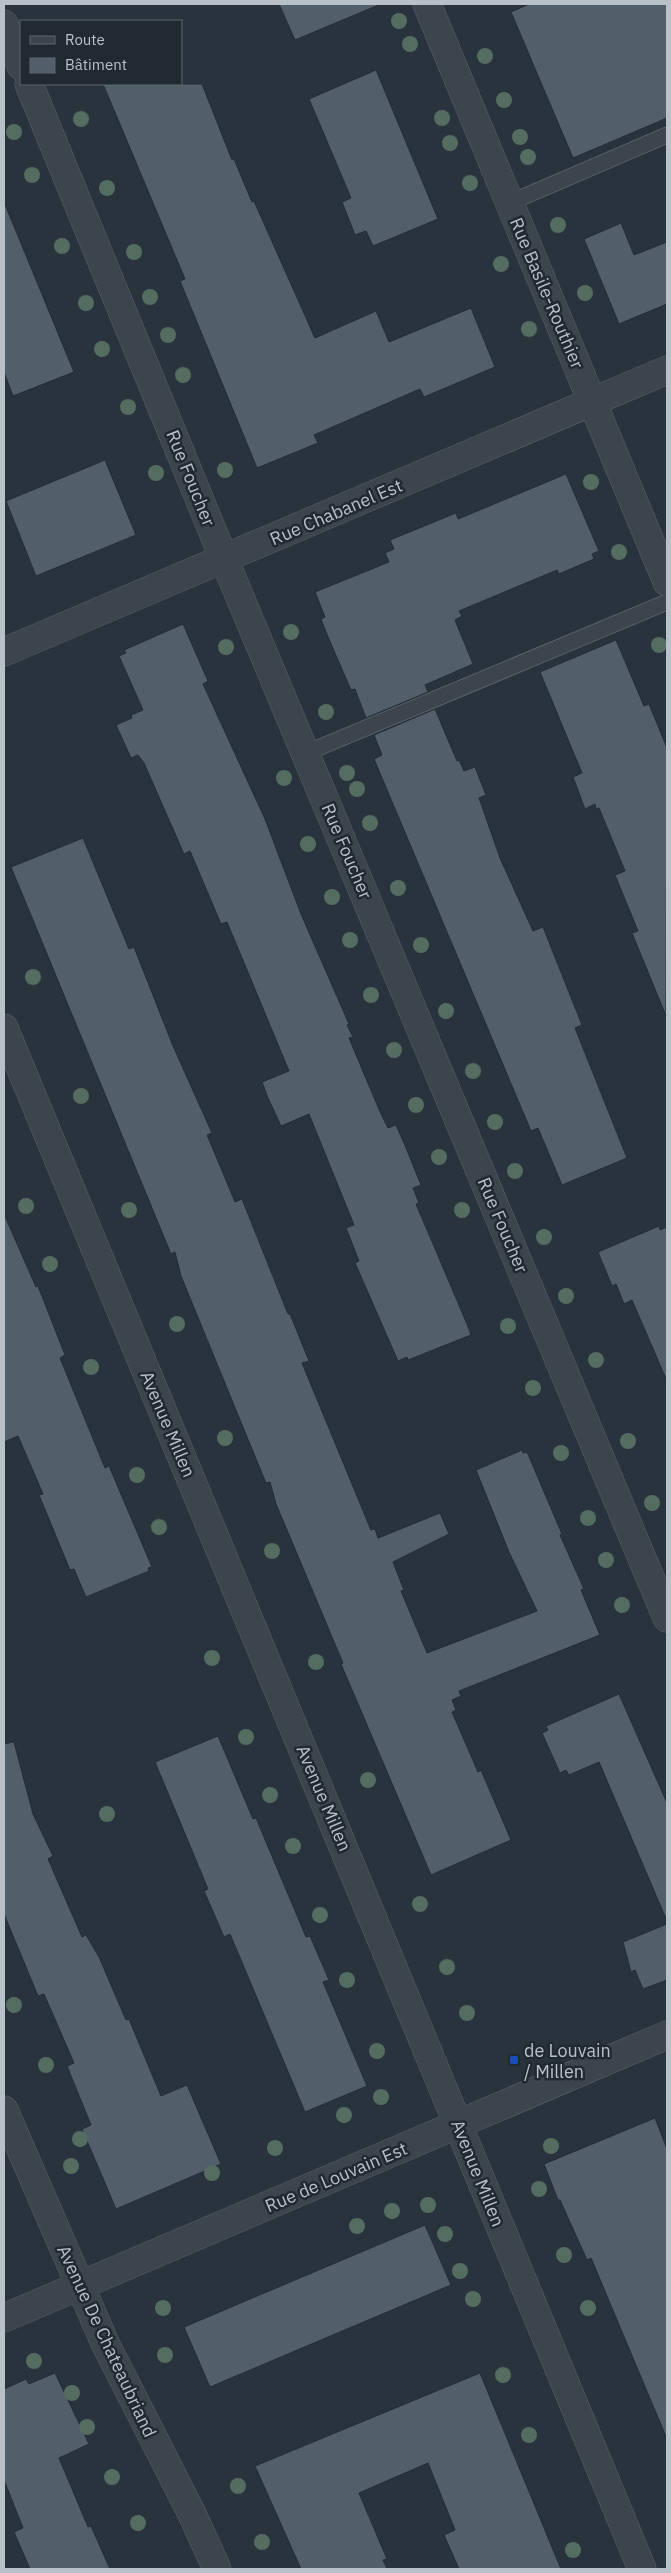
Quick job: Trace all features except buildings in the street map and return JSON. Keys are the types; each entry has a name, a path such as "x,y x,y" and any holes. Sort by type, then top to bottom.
{"street":[{"name":"Rue Basile-Routhier","path":"426,4 594,403 667,582"},
{"path":"4,24 20,64"},
{"name":"Rue Foucher","path":"29,85 224,559 667,1618"},
{"name":"Rue Chabanel Est","path":"4,652 594,403 667,370"},
{"name":"Avenue Millen","path":"4,1028 642,2569"},
{"name":"Rue de Louvain Est","path":"4,2318 667,2035"},
{"name":"Avenue De Chateaubriand","path":"4,2110 78,2286 217,2569"}],"lane":[{"path":"509,203 667,135"},
{"path":"306,753 667,602"}],"place":[{"name":"de Louvain / Millen","path":"514,2060"}]}
